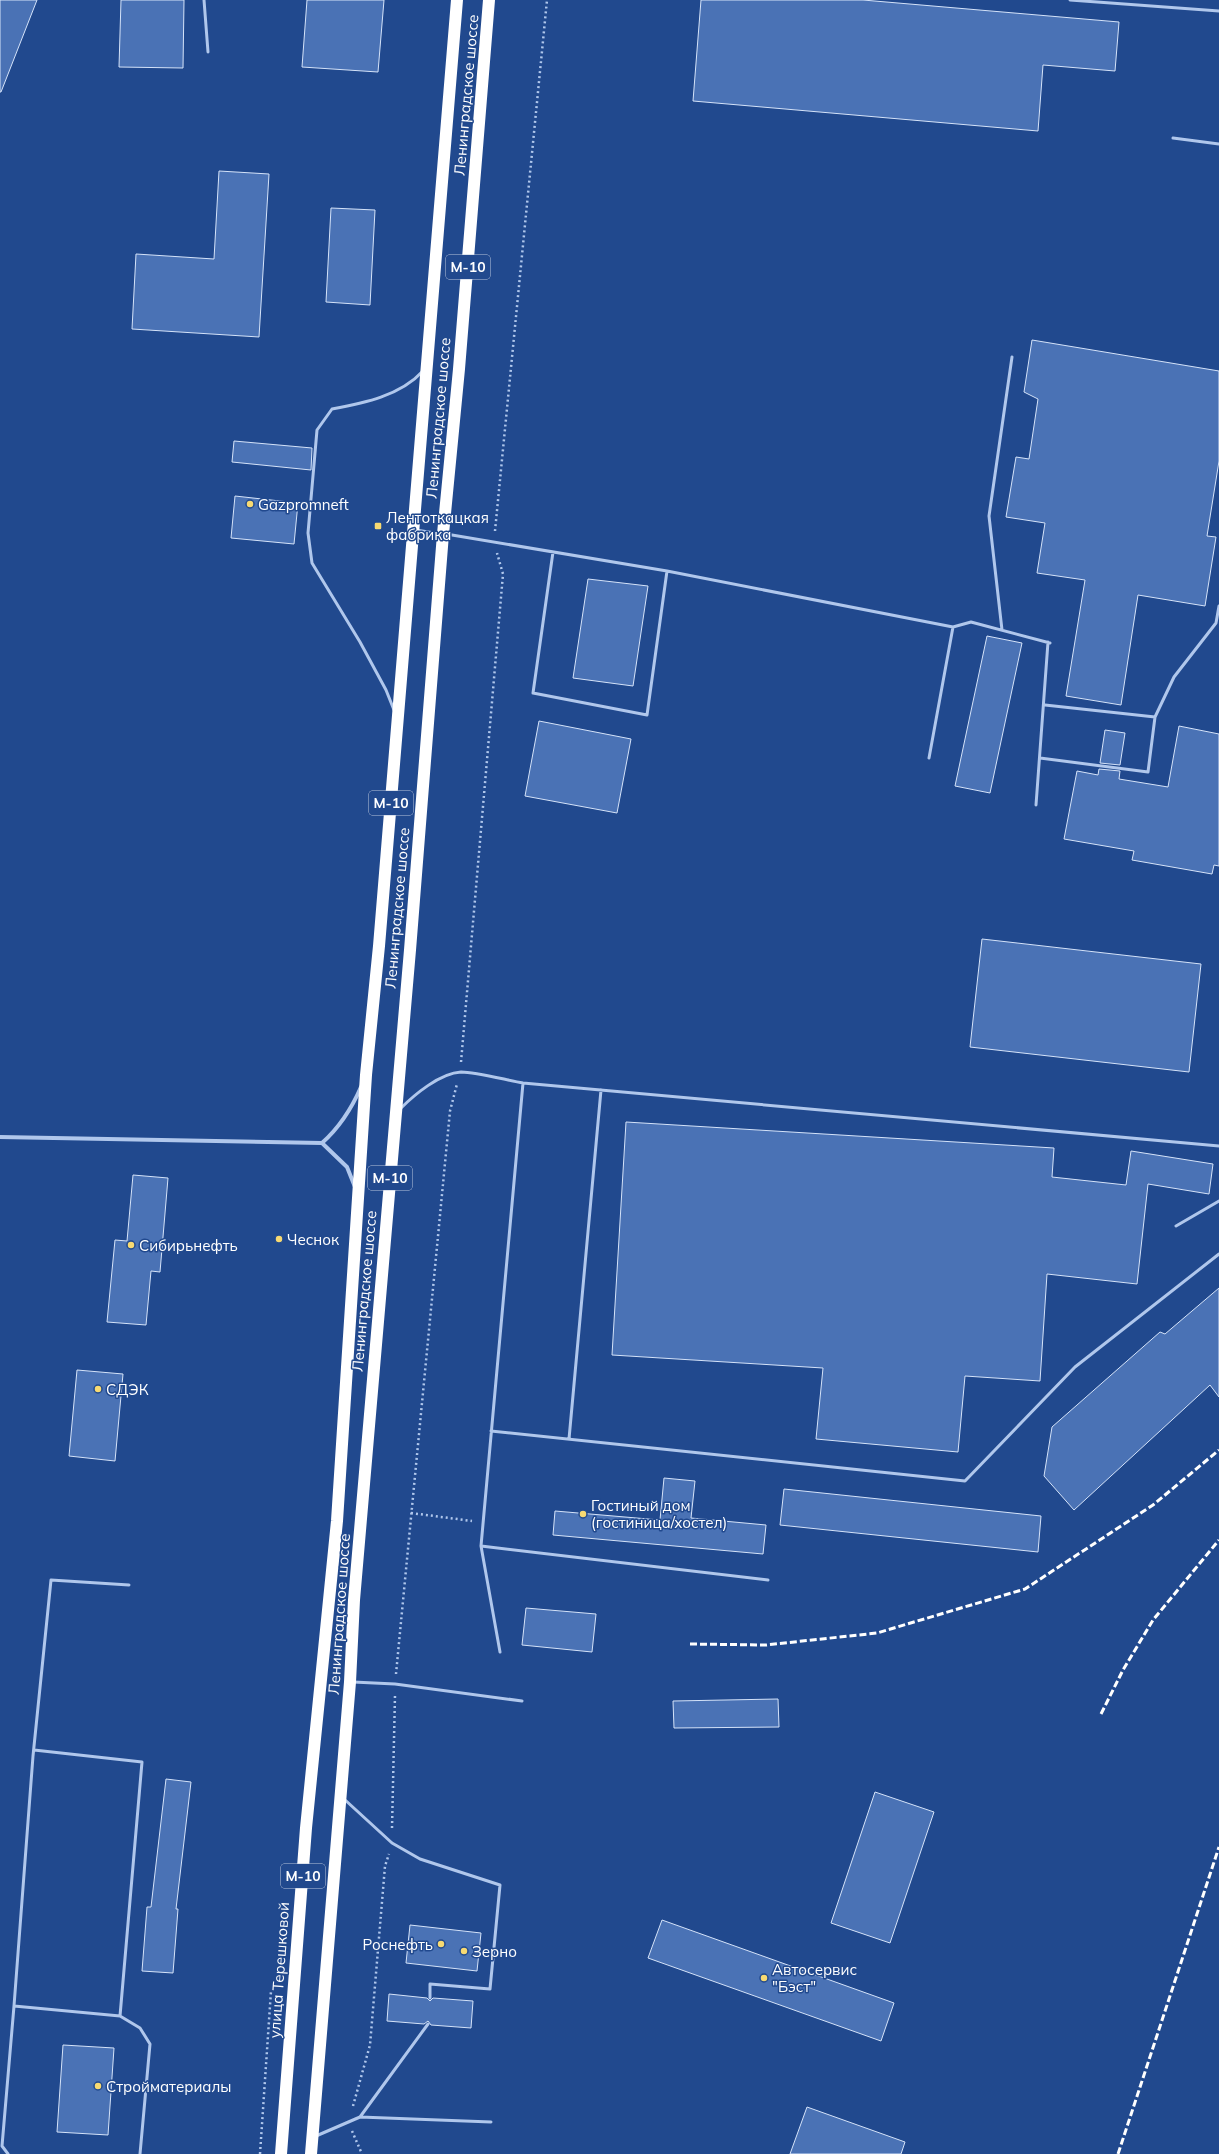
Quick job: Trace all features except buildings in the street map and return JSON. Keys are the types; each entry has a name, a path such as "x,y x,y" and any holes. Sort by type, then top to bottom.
{"highway":[{"name":"Ленинградское шоссе","path":"330,1598 337,1521 366,1075 398,722 457,0"},
{"name":"Ленинградское шоссе","path":"341,1796 350,1682 354,1600 396,1113 443,534 459,370 490,0"},
{"name":"улица Терешковой","path":"281,2154 306,1828 330,1598"},
{"name":"М-10","path":"311,2154 341,1796"}],"street":[{"path":"322,1143 336,1130 350,1111 366,1075"},
{"path":"0,1137 322,1143 347,1168 358,1195"}],"lane":[{"path":"204,0 208,52"},
{"path":"1070,0 1219,11"},
{"path":"1174,138 1219,144"},
{"path":"1001,630 989,516 1012,357"},
{"path":"398,722 383,683 312,563 308,533 316,437 317,430 332,409 371,401 413,382 428,366"},
{"path":"413,530 667,571 952,627 971,622 1050,642 1036,805"},
{"path":"553,552 533,693 647,715 667,571"},
{"path":"1040,758 1148,772 1155,717 1174,677 1216,623 1219,606"},
{"path":"930,758 952,627"},
{"path":"1044,705 1155,717"},
{"path":"396,1113 416,1093 436,1080 460,1072 522,1083 1219,1146"},
{"path":"500,1652 481,1546 522,1083"},
{"path":"569,1439 601,1090"},
{"path":"1176,1226 1219,1201"},
{"path":"491,1431 965,1481 1075,1366 1219,1254"},
{"path":"481,1546 768,1580"},
{"path":"8,2154 2,2146 34,1750 50,1580 129,1585"},
{"path":"350,1682 395,1684 522,1701"},
{"path":"34,1750 142,1762 120,2016"},
{"path":"341,1796 392,1843 420,1859 500,1885 490,1989 430,1984 430,1998"},
{"path":"14,2006 120,2016 140,2028 150,2044 140,2154"},
{"path":"360,2117 428,2024"},
{"path":"312,2137 360,2117 491,2122"}],"path":[{"path":"362,2154 348,2122 370,2044 385,1866 392,1843 395,1684 450,1111 460,1072 503,574 494,543 548,0"},
{"path":"411,1513 483,1523"},
{"path":"260,2154 271,1991"}],"railway":[{"path":"690,1644 766,1645 877,1633 1025,1589 1153,1505 1219,1450"},
{"path":"1101,1714 1123,1670 1153,1620 1219,1540"},
{"path":"1118,2154 1219,1847"}],"place":[{"name":"Gazpromneft","path":"250,504"},
{"name":"Лентоткацкая фабрика","path":"378,526"},
{"name":"Чеснок","path":"279,1239"},
{"name":"Сибирьнефть","path":"131,1245"},
{"name":"СДЭК","path":"98,1389"},
{"name":"Гостиный дом (гостиница/хостел)","path":"583,1514"},
{"name":"Роснефть","path":"441,1944"},
{"name":"Зерно","path":"464,1951"},
{"name":"Автосервис \"Бэст\"","path":"764,1978"},
{"name":"Стройматериалы","path":"98,2086"}]}
